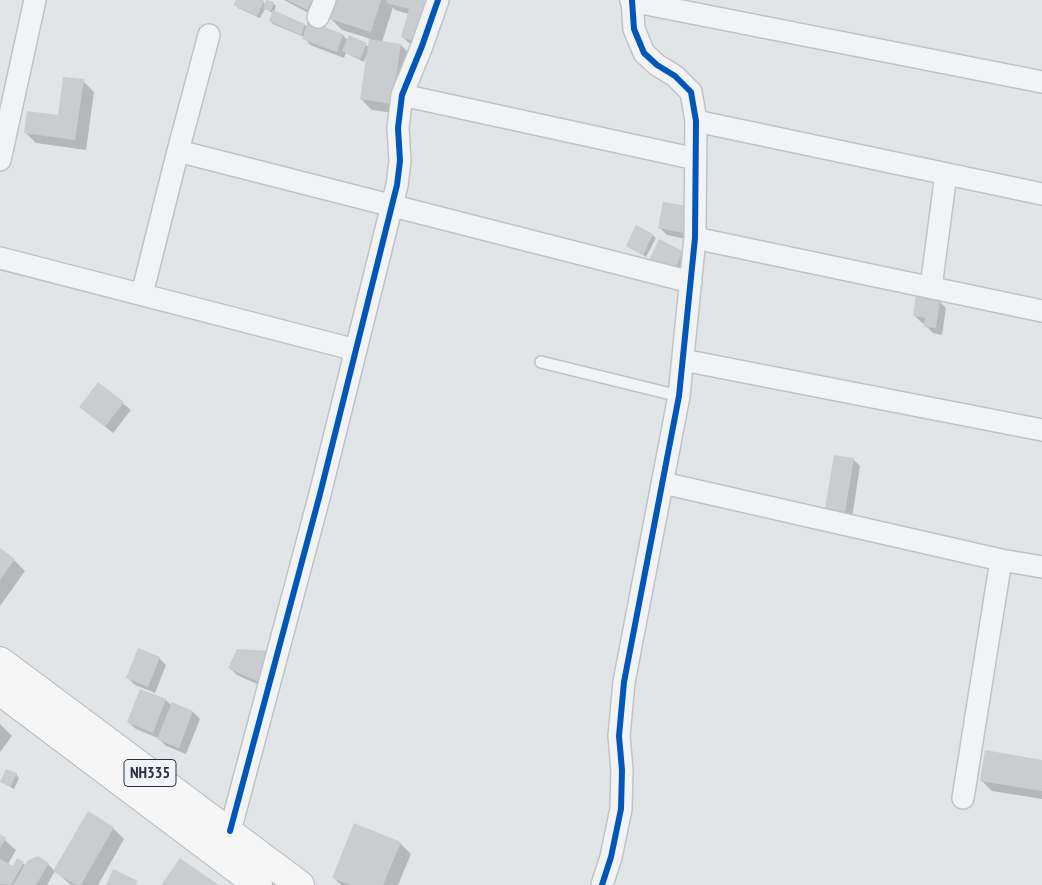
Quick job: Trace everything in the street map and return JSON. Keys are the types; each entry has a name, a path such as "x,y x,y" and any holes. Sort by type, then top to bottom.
{"highway":[{"name":"NH335","path":"0,662 230,831 300,885"},
{"name":"NH335","path":"0,691 252,883"}],"street":[{"path":"0,160 35,0"},
{"path":"230,831 320,494 397,185 400,161 398,128 402,95 438,0"},
{"path":"602,885 611,857 621,809 622,770 619,736 624,682 679,396 695,238 696,121 691,92 676,76 657,65 644,53 634,29 631,0 1042,82"},
{"path":"142,294 209,35"},
{"path":"402,95 696,159"},
{"path":"696,121 1042,194"},
{"path":"178,151 692,282"},
{"path":"931,287 946,174"},
{"path":"695,238 1042,311"},
{"path":"0,258 356,350"},
{"path":"683,360 1042,430"},
{"path":"663,483 1042,568"},
{"path":"963,798 1001,560"}],"lane":[{"path":"541,362 679,396"}],"building":[{"path":"236,0 264,1 257,16 233,5"},
{"path":"266,0 274,2 271,11 263,9"},
{"path":"287,0 312,0 307,10"},
{"path":"336,0 381,0 371,32 330,19"},
{"path":"387,0 427,0 413,41 401,37 409,9 387,3"},
{"path":"273,10 305,24 301,35 269,21"},
{"path":"308,21 343,34 337,52 302,39"},
{"path":"349,35 367,43 360,59 342,51"},
{"path":"369,39 401,44 392,104 360,99"},
{"path":"63,77 84,79 75,140 24,133 27,111 58,115"},
{"path":"663,202 694,207 689,234 658,228"},
{"path":"636,225 653,234 643,255 626,246"},
{"path":"659,239 683,251 672,275 648,263"},
{"path":"916,296 940,300 936,328 924,327 925,318 913,316"},
{"path":"98,382 124,402 105,427 79,407"},
{"path":"834,455 854,458 845,512 825,508"},
{"path":"0,548 15,559 0,580"},
{"path":"138,648 160,657 148,687 126,678"},
{"path":"237,649 272,651 259,682 228,668"},
{"path":"140,689 166,699 153,733 127,722"},
{"path":"172,702 193,711 179,748 157,739"},
{"path":"985,750 1042,760 1042,791 980,781"},
{"path":"6,769 17,773 10,787 0,782"},
{"path":"88,811 114,827 81,885 76,885 53,871"},
{"path":"354,823 401,842 383,885 350,885 332,878"},
{"path":"0,834 6,838 0,848"},
{"path":"38,856 49,863 36,885 13,885 27,861"},
{"path":"17,858 24,862 11,885 0,884 0,859 13,866"},
{"path":"180,858 219,885 161,885"},
{"path":"113,869 138,881 136,885 106,885"}],"cycle path":[{"path":"230,831 320,494 397,185 400,161 398,128 402,95 438,0"},
{"path":"602,885 611,857 621,809 622,770 619,736 624,682 679,396 695,238 696,121 691,92 675,76 657,65 644,53 634,29 632,0"}]}
